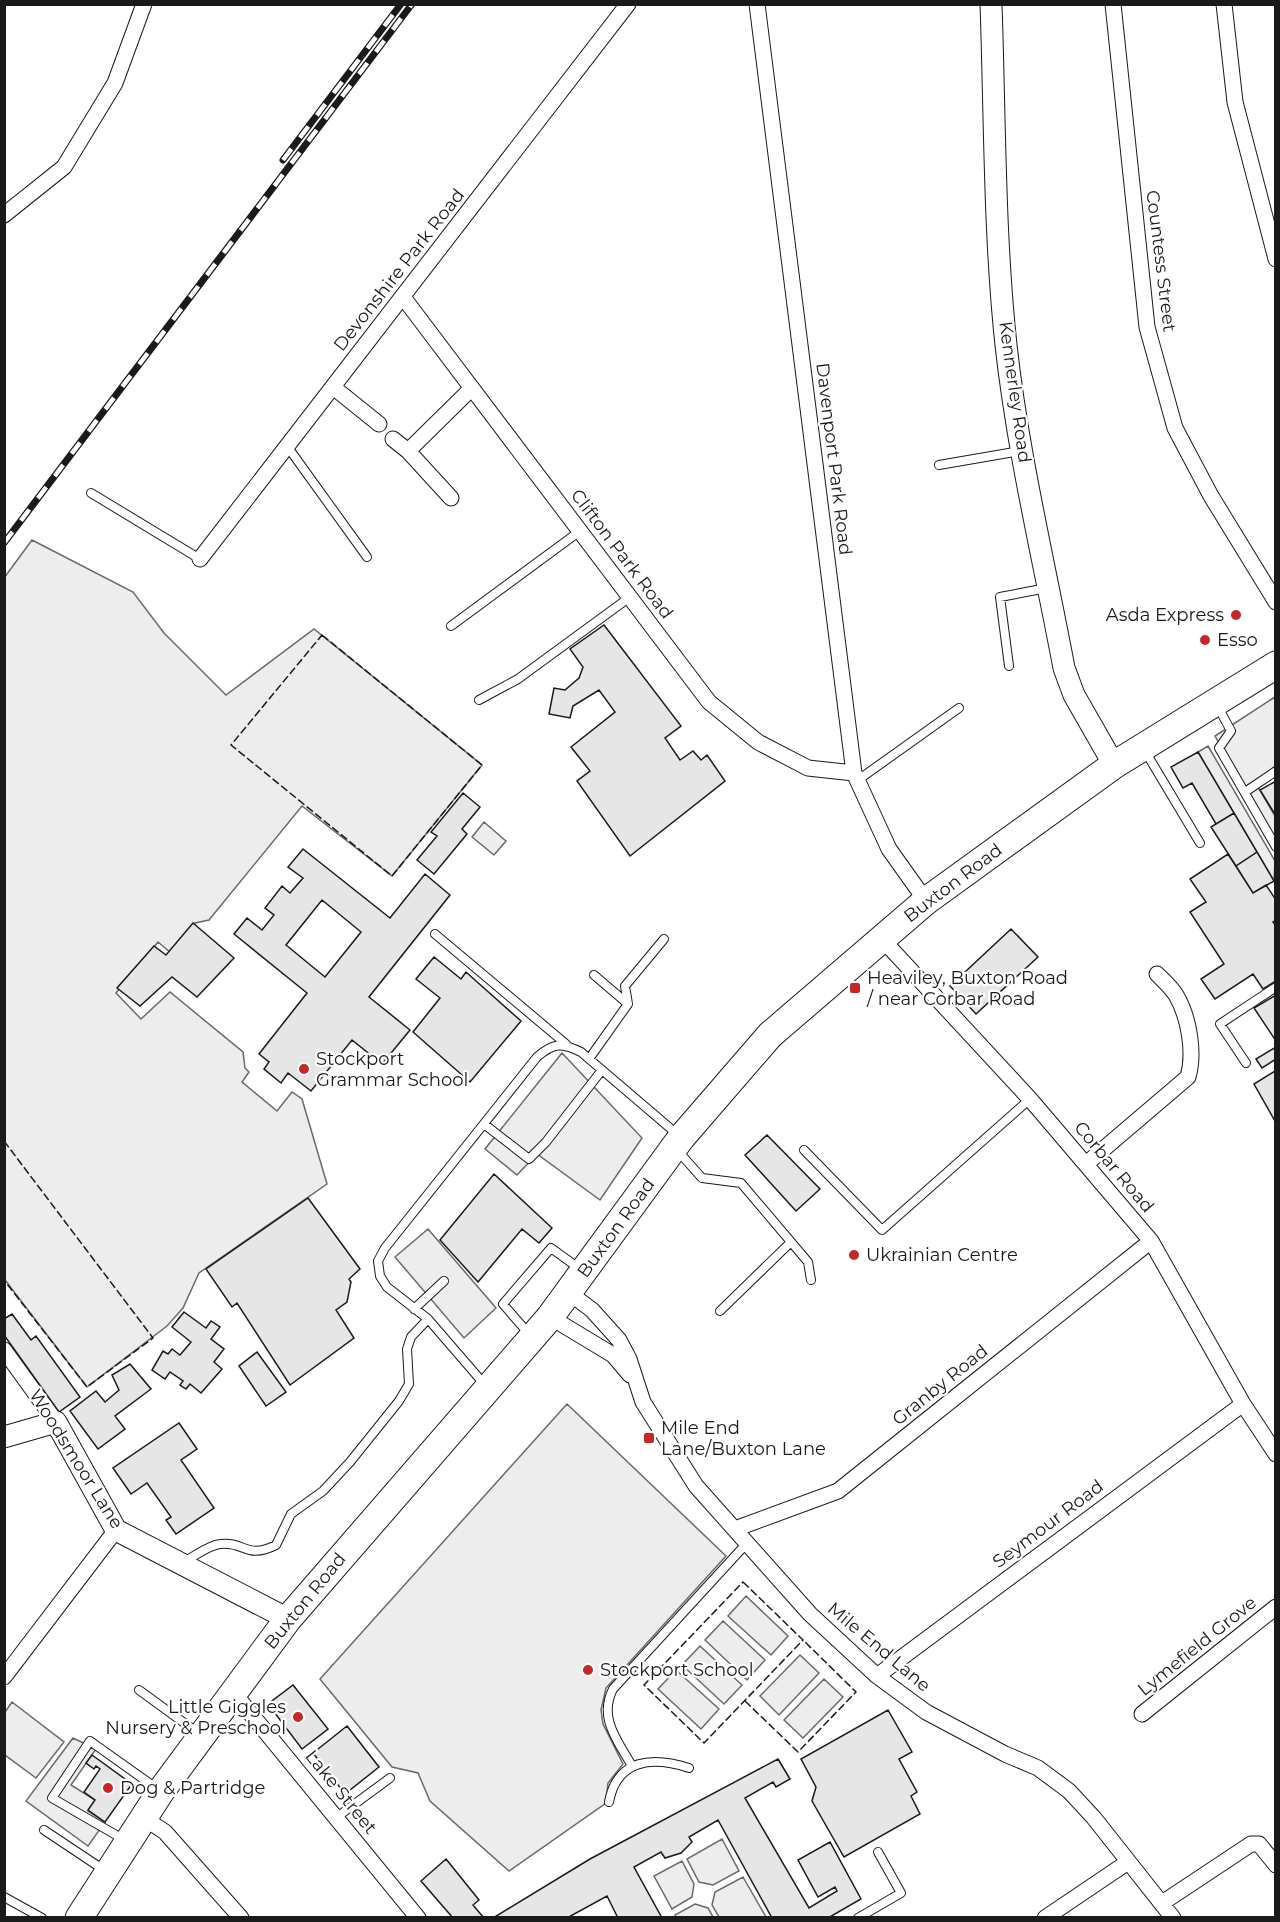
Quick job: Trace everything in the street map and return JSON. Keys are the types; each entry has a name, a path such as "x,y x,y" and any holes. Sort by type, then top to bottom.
{"highway":[{"name":"Buxton Road","path":"79,1917 161,1791 288,1619 550,1317 678,1142 770,1035 926,901 1114,765 1275,665"}],"street":[{"path":"4,215 64,167 115,83 144,4"},
{"name":"Devonshire Park Road","path":"200,559 628,4"},
{"name":"Davenport Park Road","path":"757,4 856,776 888,849 926,901"},
{"name":"Kennerley Road","path":"991,4 1000,273 1007,348 1023,450 1068,682 1114,765"},
{"name":"Countess Street","path":"1113,4 1147,327 1175,428 1211,496 1275,602"},
{"path":"1224,4 1235,102 1275,259"},
{"name":"Clifton Park Road","path":"403,297 709,702 758,742 808,768 856,776"},
{"path":"333,387 379,424"},
{"path":"408,451 472,388"},
{"path":"393,439 408,451 452,498"},
{"name":"Corbar Road","path":"881,938 1030,1099 1151,1241 1243,1404 1275,1454"},
{"path":"1086,1164 1188,1077 1192,1062 1185,1019 1176,994 1157,974"},
{"name":"Granby Road","path":"735,1529 838,1491 1151,1241"},
{"name":"Mile End Lane","path":"576,1282 592,1310 619,1340 629,1359 634,1379 659,1431 696,1486 810,1614 877,1676 926,1712 1054,1778 1094,1818 1173,1917"},
{"name":"Mile End Lane","path":"550,1317 613,1355 634,1379"},
{"name":"Woodsmoor Lane","path":"4,1350 56,1422 116,1530 288,1619"},
{"name":"Seymour Road","path":"877,1676 1243,1404"},
{"path":"4,1437 56,1422"},
{"path":"4,1677 116,1530"},
{"name":"Lymefield Grove","path":"1142,1714 1275,1607"},
{"name":"Lake Street","path":"233,1692 418,1917"},
{"path":"144,1818 165,1832 241,1917"},
{"path":"1162,1903 1251,1844 1259,1844 1275,1865"},
{"path":"1045,1917 1128,1862"}],"lane":[{"path":"288,446 367,557"},
{"path":"939,465 1023,450"},
{"path":"91,493 200,559"},
{"path":"451,626 580,531"},
{"path":"1009,666 1000,597 1049,588"},
{"path":"479,700 518,679 630,597"},
{"path":"1215,702 1231,730 1220,748 1275,847"},
{"path":"856,776 959,708"},
{"path":"1142,748 1162,777 1200,843"},
{"path":"1245,792 1275,771"},
{"path":"435,934 566,1044 589,1059 678,1142 702,1178 741,1183 808,1262 811,1280"},
{"path":"589,1059 628,1004 625,986 664,939"},
{"path":"594,975 628,1004"},
{"path":"1246,1063 1220,1024 1275,987"},
{"path":"488,1388 428,1319 387,1287 380,1276 378,1262 386,1248 537,1057 550,1045 566,1044"},
{"path":"484,1124 529,1160 602,1071"},
{"path":"804,1150 882,1230 1030,1099"},
{"path":"720,1311 790,1242"},
{"path":"532,1337 503,1304 551,1248 576,1282"},
{"path":"414,1309 444,1281"},
{"path":"181,1564 219,1544 230,1544 255,1553 276,1545 291,1514 323,1491 351,1462 399,1401 409,1384 407,1348 411,1337 428,1319"},
{"path":"632,1766 607,1721 608,1698 613,1689 747,1542"},
{"path":"139,1690 201,1736"},
{"path":"127,1842 52,1798 90,1741 161,1791"},
{"path":"609,1802 615,1781 632,1766 655,1762 688,1768"},
{"path":"337,1816 390,1778"},
{"path":"44,1830 108,1872"},
{"path":"858,1917 900,1893 878,1852"},
{"path":"4,1897 42,1917"}],"shaded area":[{"path":"32,540 133,592 164,633 226,695 314,629 482,765 392,876 302,806 209,920 195,923 171,953 158,942 116,993 141,1019 170,992 243,1052 245,1068 249,1072 242,1082 277,1111 292,1092 302,1099 327,1184 199,1273 183,1308 167,1326 87,1387 5,1280 4,578"},
{"path":"1275,697 1275,768 1255,782 1275,816 1275,841 1215,736"},
{"path":"1208,746 1275,861 1274,881 1198,752"},
{"path":"484,822 506,841 494,855 472,837"},
{"path":"562,1053 642,1138 600,1200 537,1154 517,1175 485,1149"},
{"path":"428,1229 496,1308 464,1338 395,1257"},
{"path":"567,1404 726,1556 606,1688 601,1710 603,1724 623,1764 608,1783 606,1803 509,1871 430,1801 418,1773 392,1767 320,1679"},
{"path":"746,1596 788,1636 771,1655 728,1616"},
{"path":"723,1621 765,1660 747,1680 705,1640"},
{"path":"700,1646 742,1685 724,1704 682,1665"},
{"path":"800,1655 819,1673 779,1715 760,1696"},
{"path":"676,1670 719,1709 701,1729 658,1689"},
{"path":"824,1679 843,1697 803,1738 784,1720"},
{"path":"12,1702 64,1742 36,1778 5,1755 5,1712"},
{"path":"73,1738 96,1749 71,1785 95,1800 88,1811 105,1822 88,1846 26,1801"},
{"path":"722,1839 739,1871 713,1885 699,1882 687,1859"},
{"path":"682,1861 694,1884 692,1897 672,1909 654,1876"},
{"path":"743,1877 766,1917 719,1917 712,1905 715,1892"},
{"path":"695,1904 708,1908 713,1917 676,1917 675,1915"}],"building":[{"path":"604,625 681,726 665,738 680,760 693,751 701,760 707,755 725,781 630,856 577,781 590,771 571,747 615,712 599,690 573,706 570,718 549,714 554,688 565,690 579,678 583,667 570,649"},
{"path":"1198,752 1234,813 1216,824 1192,783 1183,788 1171,767"},
{"path":"1276,781 1276,816 1260,790"},
{"path":"463,793 480,807 462,829 467,834 434,874 417,860 437,836 431,832"},
{"path":"1234,813 1257,852 1236,866 1211,827"},
{"path":"303,849 390,918 425,874 450,895 369,997 410,1030 382,1064 352,1040 311,1091 288,1073 281,1083 264,1069 269,1062 259,1054 307,993 234,934 247,918 262,930 274,915 265,908 282,886 290,893 303,878 288,867","holes":["322,900 361,932 325,977 286,945"]},
{"path":"1257,852 1274,881 1253,893 1236,866"},
{"path":"1228,854 1253,893 1266,885 1276,900 1276,920 1273,922 1276,926 1276,981 1263,989 1253,974 1215,999 1201,979 1224,964 1190,912 1206,902 1190,879"},
{"path":"193,923 234,958 197,997 172,977 140,1006 117,988 154,946 166,955"},
{"path":"1011,929 1038,957 976,1014 950,986"},
{"path":"434,957 461,979 466,972 521,1021 470,1082 413,1032 440,998 416,979"},
{"path":"1276,995 1276,1041 1254,1008"},
{"path":"1276,1047 1276,1059 1262,1068 1256,1059"},
{"path":"1275,1071 1276,1120 1275,1121 1254,1084"},
{"path":"767,1135 820,1189 796,1211 745,1155"},
{"path":"494,1174 552,1228 539,1243 522,1229 478,1282 440,1240"},
{"path":"308,1198 360,1269 349,1279 351,1282 347,1302 336,1310 354,1338 290,1385 237,1303 232,1307 206,1269"},
{"path":"184,1312 206,1328 211,1321 220,1327 211,1339 224,1349 214,1362 222,1369 201,1393 190,1384 186,1389 180,1385 183,1381 170,1372 165,1379 152,1370 163,1351 168,1354 172,1349 180,1355 191,1342 172,1327"},
{"path":"12,1314 31,1340 36,1336 80,1397 59,1412 4,1335 4,1319"},
{"path":"257,1352 286,1392 266,1406 239,1366"},
{"path":"130,1364 151,1389 115,1416 125,1429 98,1449 70,1411 96,1391 105,1402 119,1390 112,1375"},
{"path":"179,1423 197,1449 181,1460 214,1508 176,1534 166,1520 171,1517 147,1483 131,1494 113,1468"},
{"name":"Little Giggles Nursery & Preschool","path":"293,1685 328,1729 302,1749 268,1704"},
{"path":"888,1710 912,1752 899,1759 917,1792 911,1796 920,1814 844,1857 812,1801 816,1787 801,1759"},
{"path":"347,1726 379,1767 345,1794 313,1753"},
{"name":"Dog & Partridge","path":"92,1755 132,1784 105,1822 88,1810 95,1800 84,1792 100,1769 96,1766 94,1769 86,1763"},
{"path":"778,1759 790,1779 776,1787 773,1782 745,1798 809,1908 837,1891 835,1887 818,1897 798,1860 830,1842 861,1899 828,1918 772,1918 718,1820 689,1837 692,1842 681,1853 665,1858 661,1852 634,1867 662,1918 618,1918 607,1896 567,1918 493,1918 590,1859"},
{"path":"446,1859 479,1900 473,1905 484,1918 453,1918 421,1881"}],"railway":[{"path":"283,160 401,4"},
{"path":"4,543 412,4"}],"fence":[{"path":"322,635 482,765 392,876 231,745 322,635"},
{"path":"4,1141 153,1338 87,1387 4,1280"},
{"path":"743,1582 803,1640 704,1743 644,1685 743,1582"},
{"path":"745,1701 798,1752 856,1692 803,1640"}],"place":[{"name":"Asda Express","path":"1236,615"},
{"name":"Esso","path":"1205,640"},
{"name":"Heaviley, Buxton Road / near Corbar Road","path":"855,988"},
{"name":"Stockport Grammar School","path":"304,1069"},
{"name":"Ukrainian Centre","path":"854,1255"},
{"name":"Mile End Lane/Buxton Lane","path":"649,1438"},
{"name":"Stockport School","path":"588,1670"},
{"name":"Little Giggles Nursery & Preschool","path":"298,1717"},
{"name":"Dog & Partridge","path":"108,1788"}]}
